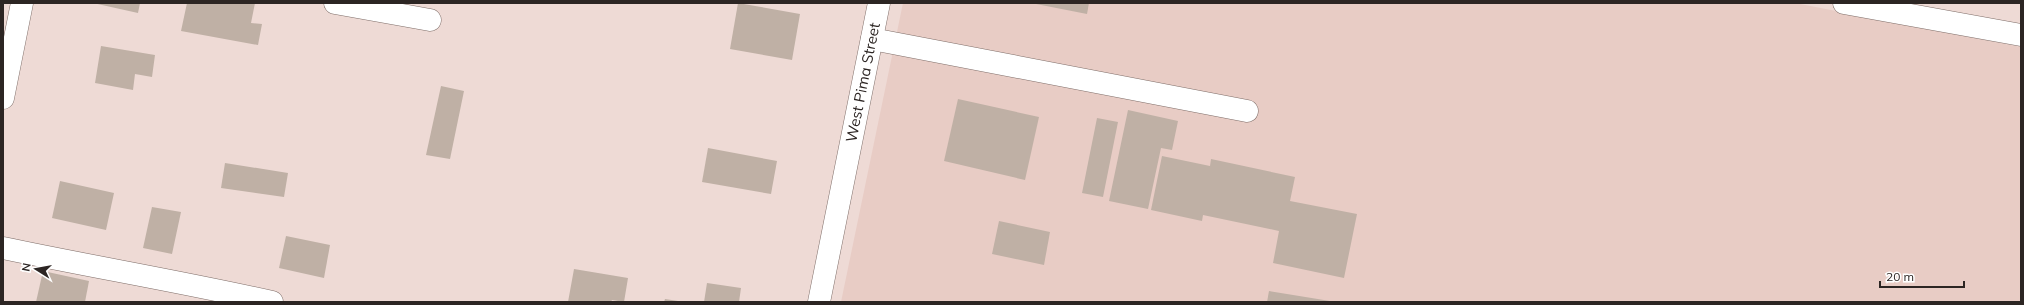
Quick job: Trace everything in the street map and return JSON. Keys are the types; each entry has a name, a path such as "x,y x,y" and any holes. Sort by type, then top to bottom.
{"street":[{"path":"3,98 22,3"},
{"path":"335,3 430,20"},
{"name":"West Pima Street","path":"819,302 879,3"},
{"path":"1844,3 2021,35"},
{"path":"872,39 1247,111"},
{"path":"3,248 115,271 208,287 272,302"}],"shaded area":[{"path":"903,3 1795,3 2021,47 2021,302 841,302"}],"building":[{"path":"93,3 140,3 138,13"},
{"path":"187,3 255,3 251,23 262,24 258,45 181,31"},
{"path":"738,3 800,14 792,60 730,49"},
{"path":"1031,3 1089,3 1087,14"},
{"path":"101,46 155,55 152,77 135,74 133,90 95,83"},
{"path":"441,86 464,91 450,159 426,155"},
{"path":"958,99 1039,117 1025,180 944,161"},
{"path":"1128,110 1178,121 1172,150 1161,148 1148,209 1109,201"},
{"path":"1097,118 1118,122 1103,197 1082,193"},
{"path":"708,148 777,161 771,194 702,182"},
{"path":"1162,156 1210,166 1211,159 1295,177 1290,201 1357,214 1344,278 1273,263 1279,231 1203,215 1202,221 1151,210"},
{"path":"225,163 288,173 284,197 221,188"},
{"path":"60,181 114,193 106,230 52,218"},
{"path":"152,207 181,212 172,254 143,248"},
{"path":"999,221 1050,232 1044,265 992,254"},
{"path":"286,236 330,245 324,278 279,268"},
{"path":"574,269 628,278 624,302 612,300 611,302 568,302"},
{"path":"43,271 89,281 85,302 36,302"},
{"path":"707,283 741,288 739,302 704,302"},
{"path":"1269,291 1330,301 1267,302"},
{"path":"665,299 678,301 678,302 664,302"}]}
